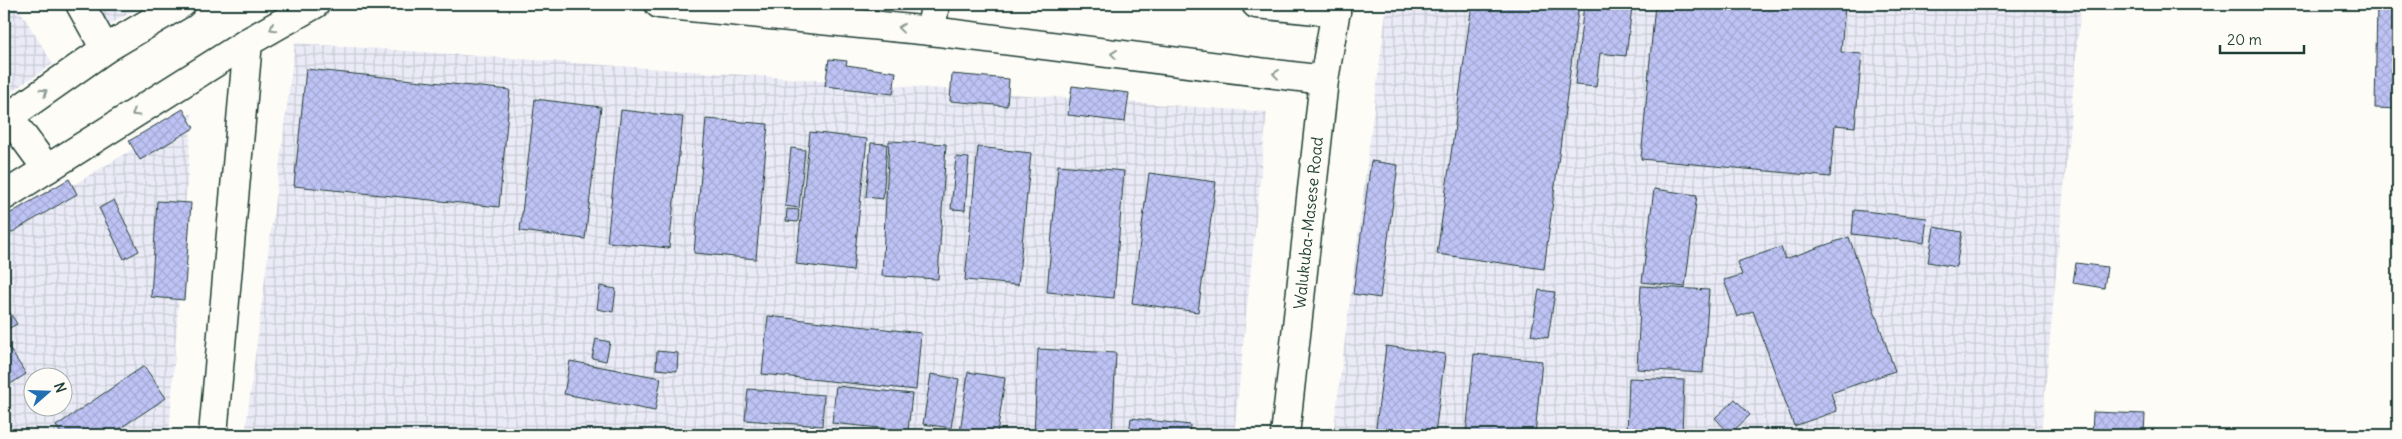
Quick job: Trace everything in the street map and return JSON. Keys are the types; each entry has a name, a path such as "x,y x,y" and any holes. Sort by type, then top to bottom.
{"street":[{"path":"80,4 105,49"},
{"path":"46,169 6,118 105,49 182,4"},
{"path":"4,196 248,42 315,4"},
{"path":"659,4 722,7 1324,80"},
{"path":"931,31 935,4"},
{"path":"1256,4 1336,8"},
{"name":"Walukuba-Masese Road","path":"1285,435 1324,80 1336,8"},
{"path":"213,435 248,42"}],"shaded area":[{"path":"4,4 16,4 53,64 4,96"},
{"path":"82,4 146,4 96,32"},
{"path":"1387,4 2081,4 2041,435 1333,435"},
{"path":"295,43 1267,112 1234,435 245,435"},
{"path":"192,113 169,435 4,435 4,227"}],"building":[{"path":"1472,4 1579,4 1544,269 1437,254"},
{"path":"1584,4 1629,4 1628,6 1632,7 1626,56 1600,53 1596,87 1575,85"},
{"path":"1655,4 1845,4 1841,52 1862,54 1855,127 1835,125 1830,177 1641,159"},
{"path":"2377,4 2398,5 2398,109 2375,108"},
{"path":"829,59 847,61 846,65 896,72 893,94 825,86"},
{"path":"306,69 510,90 499,207 294,186"},
{"path":"952,74 1009,79 1007,106 950,101"},
{"path":"1072,86 1129,93 1125,122 1068,115"},
{"path":"535,99 601,107 585,239 520,231"},
{"path":"183,109 194,128 140,160 129,141"},
{"path":"621,110 683,117 669,248 607,242"},
{"path":"706,119 768,124 756,259 694,253"},
{"path":"810,132 867,139 853,271 796,264"},
{"path":"889,141 946,144 938,279 882,276"},
{"path":"871,143 887,144 883,199 866,197"},
{"path":"978,147 1031,153 1018,285 965,280"},
{"path":"791,148 805,150 799,208 785,206"},
{"path":"956,157 969,158 965,210 951,209"},
{"path":"1371,161 1398,165 1380,298 1353,294"},
{"path":"1058,165 1124,171 1114,298 1047,292"},
{"path":"1149,173 1216,182 1198,312 1132,303"},
{"path":"69,179 77,194 4,237 4,217"},
{"path":"1654,189 1697,195 1685,287 1642,282"},
{"path":"114,200 139,251 124,259 99,208"},
{"path":"157,201 191,203 184,300 151,297"},
{"path":"787,209 799,210 798,222 786,221"},
{"path":"1854,210 1927,218 1924,243 1852,234"},
{"path":"1934,227 1962,232 1956,267 1928,262"},
{"path":"1849,237 1895,371 1831,393 1837,411 1794,426 1753,311 1737,317 1724,280 1742,275 1737,262 1781,247 1785,259"},
{"path":"2076,263 2107,267 2104,288 2073,283"},
{"path":"600,286 616,289 613,312 597,309"},
{"path":"1641,286 1709,290 1703,373 1637,369"},
{"path":"1539,290 1555,292 1548,338 1531,335"},
{"path":"4,303 17,324 4,331"},
{"path":"768,316 921,333 916,390 762,374"},
{"path":"596,339 610,342 606,361 592,358"},
{"path":"4,340 22,368 22,377 4,388"},
{"path":"1386,346 1445,354 1435,435 1375,435"},
{"path":"1038,349 1116,353 1112,435 1034,435"},
{"path":"657,351 678,353 677,371 656,369"},
{"path":"1474,354 1542,361 1535,435 1466,435"},
{"path":"570,361 661,378 655,411 564,394"},
{"path":"144,366 166,398 119,429 123,435 62,435 56,426"},
{"path":"968,372 1005,378 997,435 960,433"},
{"path":"931,374 959,379 951,428 923,424"},
{"path":"1629,378 1684,380 1682,435 1627,435"},
{"path":"836,386 912,394 908,431 832,423"},
{"path":"748,389 824,395 822,426 745,420"},
{"path":"1735,399 1750,415 1730,434 1715,418"},
{"path":"2093,412 2145,414 2144,435 2092,435"},
{"path":"1131,418 1190,425 1189,435 1129,435"}]}
